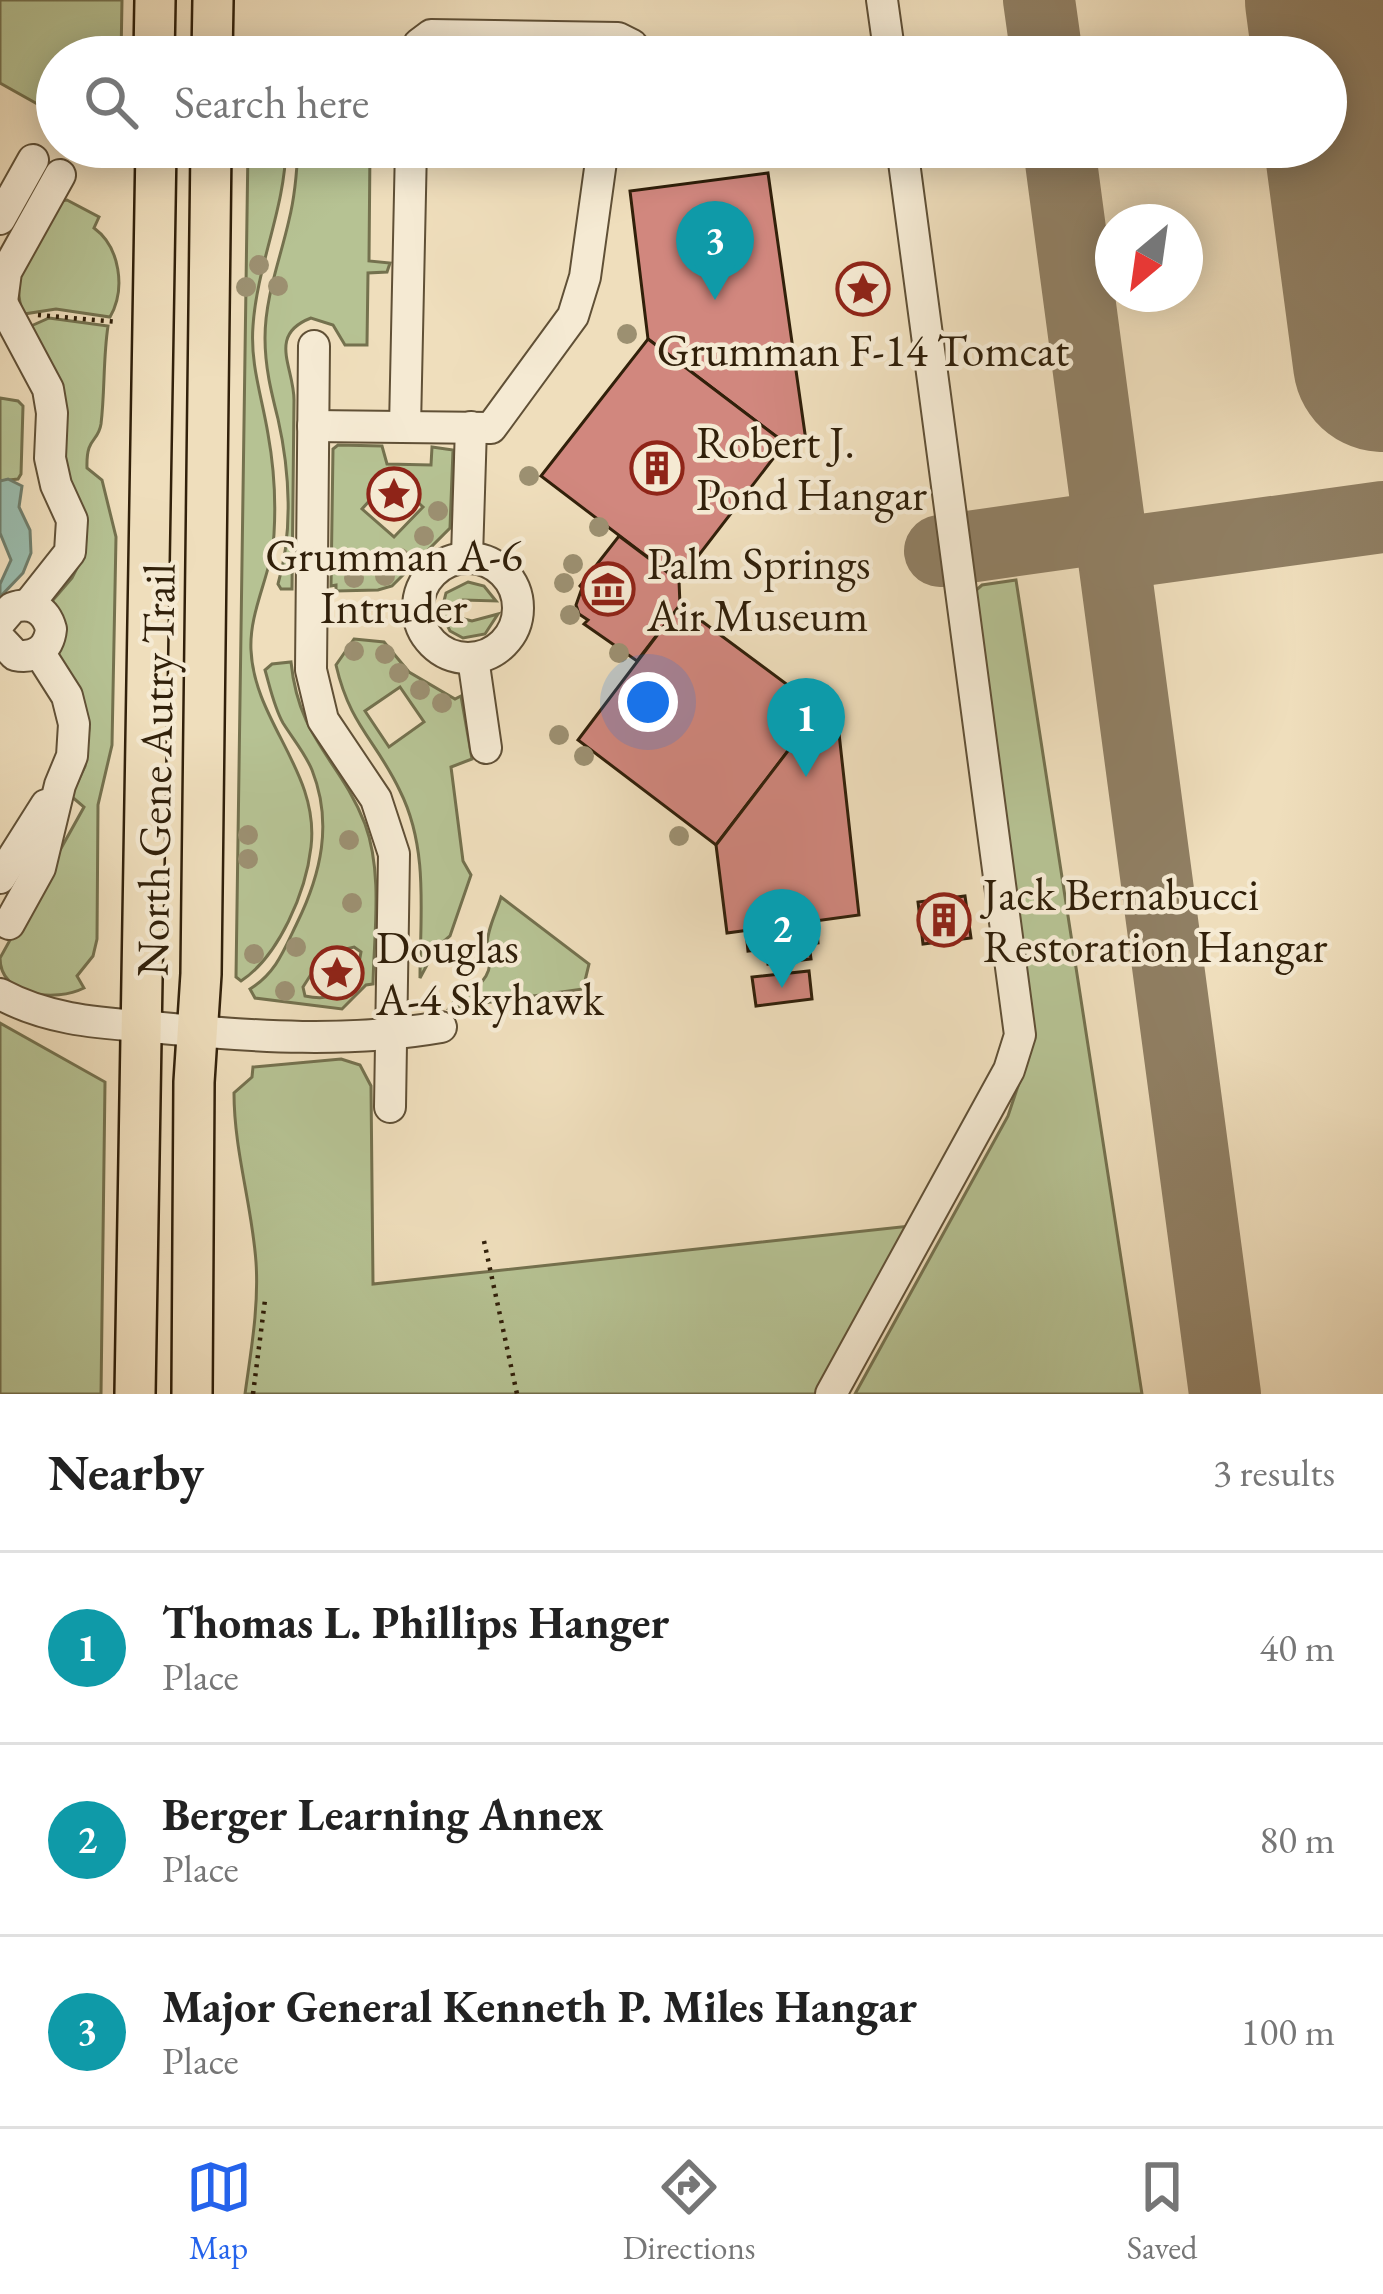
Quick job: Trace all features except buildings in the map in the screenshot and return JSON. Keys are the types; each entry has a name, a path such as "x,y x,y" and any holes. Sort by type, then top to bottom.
{"main road":[{"path":"154,0 154,36"},
{"path":"212,36 213,0"},
{"name":"North Gene Autry Trail","path":"135,1394 156,168"},
{"name":"North Gene Autry Trail","path":"192,1394 211,168"}],"street":[{"path":"882,0 887,36"},
{"path":"430,36 493,36"},
{"path":"0,219 45,168"},
{"path":"28,605 61,567 73,537 72,520 50,458 52,413 47,389 10,307 6,272 46,168"},
{"path":"405,427 411,168"},
{"path":"313,426 491,428 573,316 586,277 600,168"},
{"path":"831,1394 1009,1070 1020,1035 905,168"},
{"path":"314,346 311,670 323,720 376,800 392,842 390,1107"},
{"path":"467,557 471,427"},
{"path":"467,557 499,568 517,596 518,614 504,644 473,658 441,651 420,626 417,609 426,579 451,560 467,557"},
{"path":"0,622 12,608 28,605 44,613 51,629 39,652 15,655 0,639"},
{"path":"8,924 40,868 72,756 74,724 67,697 39,652"},
{"path":"473,658 486,748"},
{"path":"0,878 60,785"},
{"path":"0,994 64,1020 197,1032 295,1038 392,1035 441,1027"}],"path":[{"path":"10,307 118,322"},
{"path":"484,1240 517,1394"},
{"path":"253,1394 265,1300"}],"green space":[{"path":"0,0 122,0 121,36 36,36 36,103 0,83"},
{"path":"248,168 284,168 253,326 275,509 272,549 253,621 251,650 263,701 306,795 311,847 303,883 279,939 255,970 241,981 236,977"},
{"path":"296,168 370,168 369,261 390,263 387,272 368,273 367,345 345,345 333,325 311,318 290,333 286,343 294,400 292,589 281,589 287,481 265,338 270,293 293,202"},
{"path":"61,201 99,217 94,228 115,257 118,294 110,317 56,309 24,314 19,299 22,270"},
{"path":"49,318 108,326 101,424 88,450 87,468 102,480 116,537 112,745 98,805 97,939 93,956 77,976 84,988 59,995 19,988 2,971 0,958 84,807 71,796 85,766 89,728 86,712 58,660 53,600 72,578 85,552 87,518 69,478 31,326"},
{"path":"0,398 23,406 21,474 18,479 0,481"},
{"path":"338,445 382,446 387,464 431,465 432,447 453,450 450,528 392,586 336,591 336,585 331,586 333,449","holes":["391,477 423,507 394,537 362,509"]},
{"path":"1016,580 1142,1394 855,1394 1008,1116 1035,1035 974,592 982,585"},
{"path":"468,582 484,586 496,601 463,600 458,608 460,618 472,621 498,614 485,634 463,638 450,631 441,613 446,593"},
{"path":"354,639 384,642 409,672 455,699 461,696 472,759 451,767 463,861 471,875 450,936 436,948 420,978 421,883 409,813 356,718 336,665","holes":["400,687 424,722 389,747 365,711"]},
{"path":"291,662 302,712 355,802 371,843 376,903 373,984 366,985 342,1009 255,998 250,989 278,960 305,905 318,867 323,829 312,770 272,697 265,670 272,664","holes":["354,947 361,952 345,989 328,997 305,996 303,987 324,954"]},
{"path":"501,897 589,964 583,989 449,1008 488,972 488,935"},
{"path":"0,1023 105,1082 101,1394 0,1394"},
{"path":"341,1059 360,1065 371,1086 373,1284 910,1226 818,1394 245,1394 257,1279 234,1093 252,1077 253,1067"}],"shaded area":[{"path":"8,479 22,486 19,507 30,530 31,553 23,573 0,597 0,584 11,560 0,533 0,481"}],"taxiway":[{"path":"1039,0 1044,36"},
{"path":"1062,168 1225,1394"},
{"path":"1113,554 1383,517"},
{"path":"940,551 1109,527"}],"runway":[{"path":"1335,0 1340,36"},
{"path":"1347,90 1383,362"}],"place":[{"name":"Grumman F-14 Tomcat","path":"863,289"},
{"name":"Major General Kenneth P. Miles Hangar","path":"715,300"},
{"name":"Robert J. Pond Hangar","path":"657,468"},
{"name":"Grumman A-6 Intruder","path":"394,494"},
{"name":"Palm Springs Air Museum","path":"608,589"},
{"name":"Thomas L. Phillips Hanger","path":"806,777"},
{"name":"Jack Bernabucci Restoration Hangar","path":"944,920"},
{"name":"Douglas A-4 Skyhawk","path":"337,973"},
{"name":"Berger Learning Annex","path":"782,988"}]}
